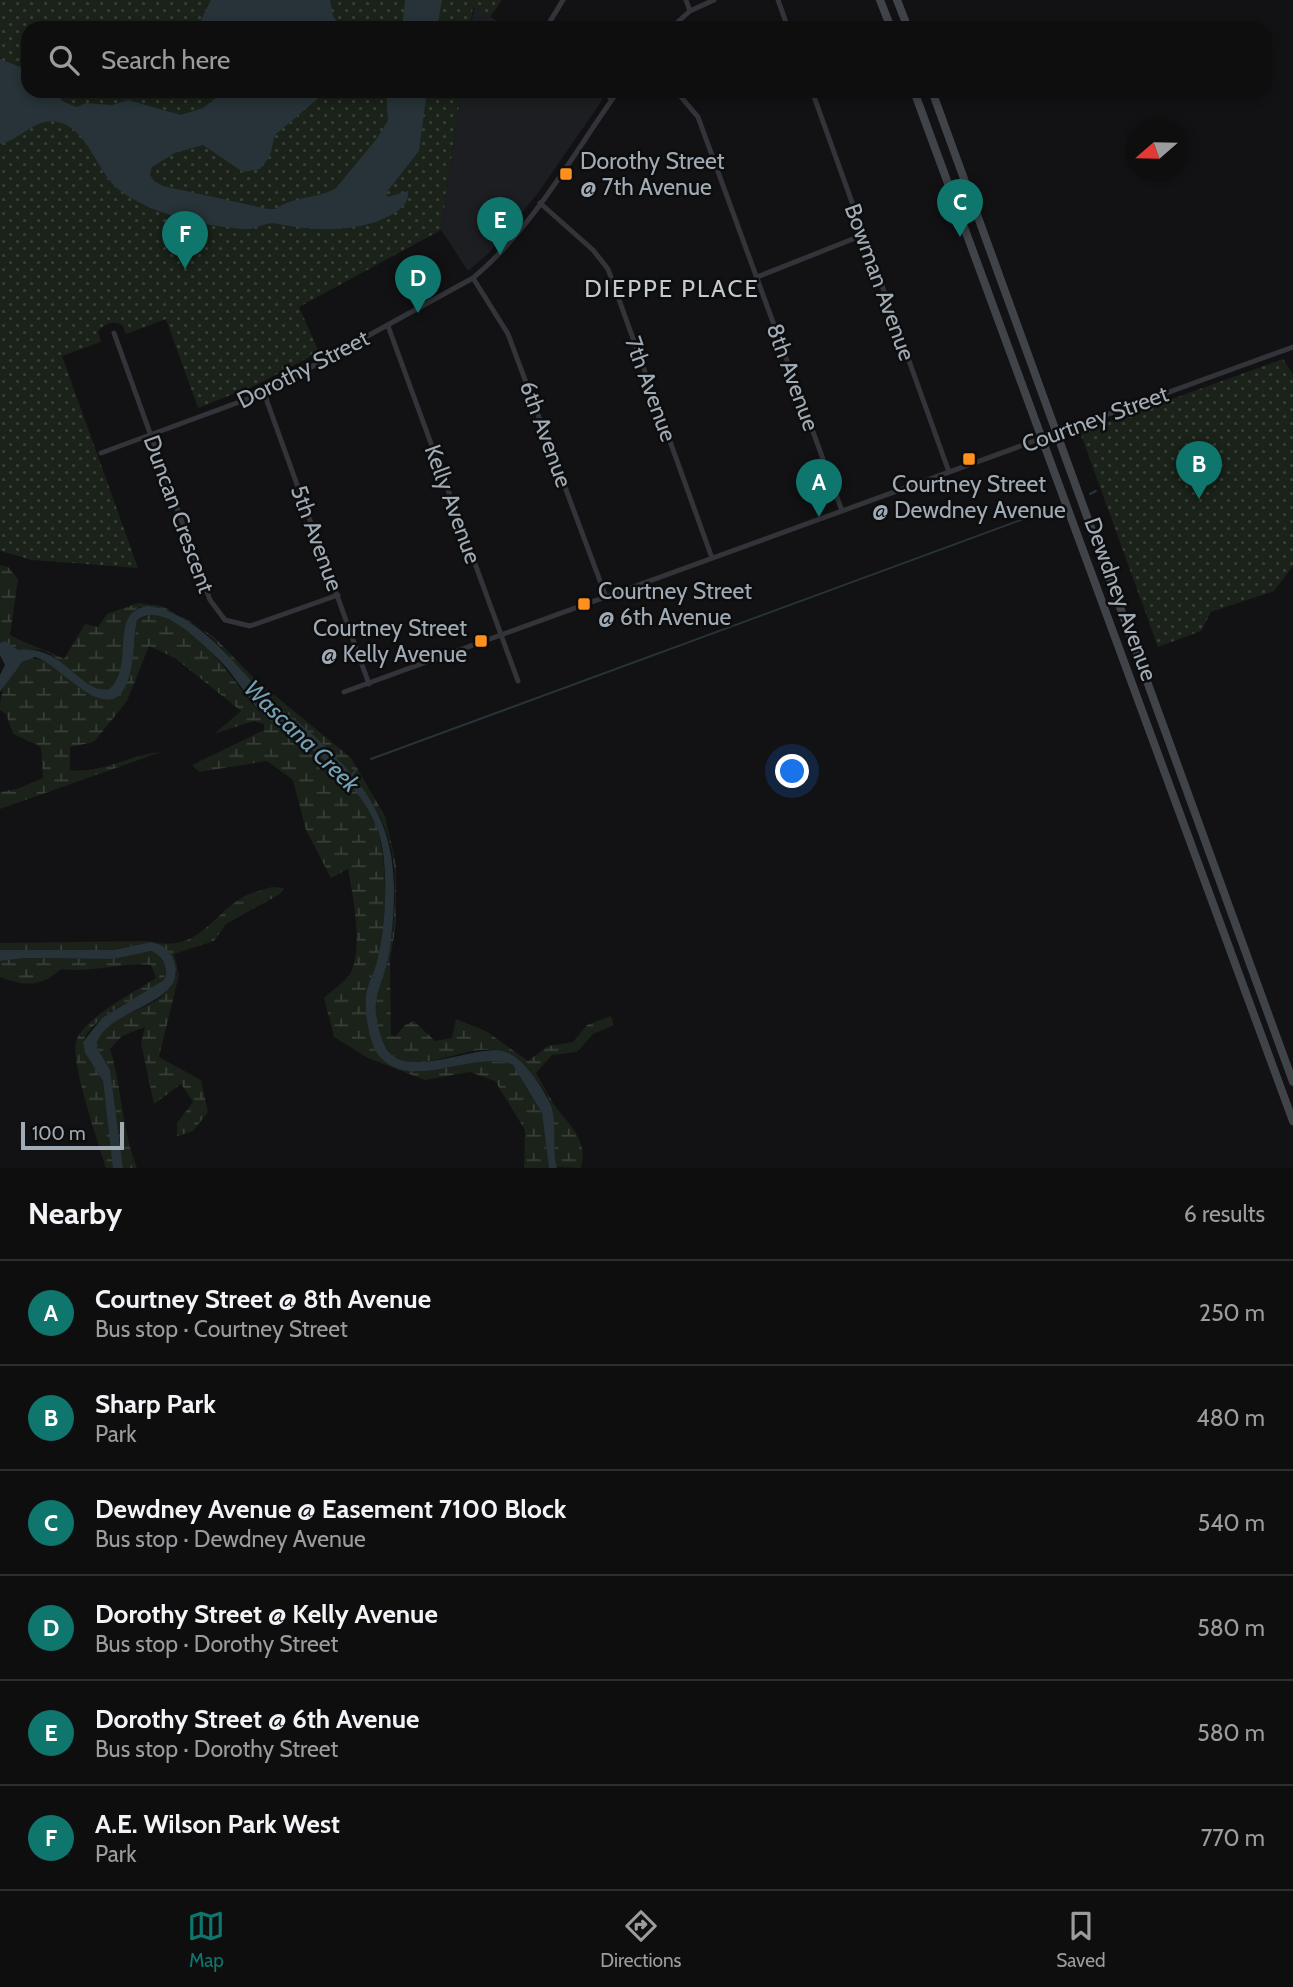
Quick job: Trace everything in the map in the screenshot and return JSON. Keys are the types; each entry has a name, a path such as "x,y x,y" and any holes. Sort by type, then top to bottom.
{"main road":[{"path":"880,0 888,21"},
{"path":"897,0 905,21"},
{"name":"Dewdney Avenue","path":"917,98 1293,1121"},
{"name":"Dewdney Avenue","path":"934,98 1054,434 1293,1082"}],"street":[{"path":"550,21 563,0"},
{"path":"686,0 690,11"},
{"path":"679,21 690,11 714,0"},
{"path":"778,0 786,21"},
{"name":"8th Avenue","path":"682,98 698,117 842,511"},
{"name":"Bowman Avenue","path":"814,98 949,472"},
{"name":"Dorothy Street","path":"101,453 264,393 473,278 499,253 540,203 612,99"},
{"name":"7th Avenue","path":"540,203 593,250 608,269 712,558"},
{"path":"757,277 863,235"},
{"name":"6th Avenue","path":"473,278 509,334 606,597"},
{"name":"Kelly Avenue","path":"388,326 518,681"},
{"name":"Duncan Crescent","path":"114,333 210,600 225,621 250,626 338,595"},
{"name":"Courtney Street","path":"344,692 1293,347"},
{"name":"5th Avenue","path":"264,393 369,684"}],"shaded area":[{"path":"475,6 497,21 472,21"},
{"path":"460,98 603,99 538,193 489,253 468,271 441,230"}],"green space":[{"path":"0,0 502,0 490,17 473,7 471,21 21,21 21,98 460,98 441,230 299,307 319,352 256,385 198,408 166,319 126,334 122,325 108,324 98,332 101,342 62,356 138,568 32,560 0,551"},
{"path":"1283,359 1293,374 1293,566 1274,591 1211,612 1201,631 1158,647 1080,432"},
{"path":"0,565 8,567 18,579 10,635 64,659 85,624 98,627 107,614 138,603 162,606 181,617 139,607 126,625 123,659 117,680 109,689 101,689 85,682 44,651 18,650 0,643"},
{"path":"152,614 170,620 202,642 263,716 290,733 336,770 356,791 372,815 378,830 385,887 381,945 366,1003 368,1028 377,1052 395,1067 410,1071 427,1071 481,1062 513,1065 542,1113 549,1168 524,1168 525,1130 495,1081 470,1072 425,1080 368,1058 334,1037 324,998 343,982 355,962 356,921 348,869 331,878 306,830 293,780 267,761 199,772 192,765 264,730 264,724 254,721 214,734 241,711 175,658 149,646 127,701 94,742 70,747 70,770 104,767 161,752 0,809 0,792 17,789 43,778 41,747 13,734 6,714 0,710 4,688 10,675 27,659 37,659 47,662 85,690 108,699 131,668 137,620"},
{"path":"200,628 213,636 255,679 351,758 385,816 396,865 396,924 390,960 391,1035 395,1037 405,1025 414,1021 435,1041 452,1038 456,1019 486,1031 528,1061 548,1046 573,1042 587,1025 611,1016 614,1025 593,1034 577,1052 552,1055 536,1073 553,1103 580,1140 583,1157 581,1168 556,1167 551,1104 534,1078 508,1056 489,1050 478,1050 434,1060 406,1061 394,1056 385,1046 376,1021 376,1009 393,929 395,875 388,838 378,813 364,790 327,750 264,695"},
{"path":"272,887 284,888 280,894 226,924 214,941 174,954 179,975 159,1057 201,1080 208,1112 193,1131 177,1136 177,1123 193,1102 181,1084 154,1104 141,1043 145,1027 122,1036 110,1049 128,1139 137,1168 123,1168 110,1071 96,1046 107,1027 157,1000 167,991 177,974 151,942 114,950 0,950 0,943 149,941 166,944 180,942 202,931 245,896"},
{"path":"151,951 158,954 166,966 164,980 109,1013 90,1030 83,1041 85,1053 103,1081 114,1163 113,1168 106,1168 81,1084 75,1052 76,1042 80,1033 99,1015 156,978 151,965 61,969 46,980 32,984 0,977 0,961 25,958 114,959"}],"water":[{"path":"211,0 330,0 337,21 200,21"},
{"path":"405,0 442,0 438,21 403,21"},
{"path":"0,59 21,67 21,98 60,98 77,107 86,103 112,105 128,100 181,115 203,108 216,98 319,98 275,135 270,156 260,169 243,172 203,145 175,153 152,167 150,175 163,186 276,209 336,188 378,137 388,120 386,98 426,98 419,151 387,192 387,197 408,191 406,202 397,211 372,223 337,229 313,229 274,223 251,229 232,228 161,212 129,197 117,188 77,133 58,122 42,123 0,144"},
{"name":"Wascana Creek","path":"148,606 181,617 209,637 263,694 338,759 373,805 391,854 394,882 390,948 376,1004 376,1015 384,1044 393,1055 405,1061 439,1060 490,1050 503,1051 517,1059 536,1079 552,1108 557,1168 549,1168 542,1113 513,1065 480,1062 426,1071 409,1071 394,1067 376,1052 368,1028 366,1003 380,947 385,880 382,847 373,818 343,777 304,743 266,718 227,668 197,639 178,624 157,615 137,620 128,680 120,694 109,700 97,698 84,691 35,657 22,662 0,692 0,675 5,665 0,655 0,643 5,641 18,650 34,650 48,654 89,684 98,689 109,689 117,680 121,668 128,618 136,610"},
{"path":"151,942 166,948 174,961 175,976 169,988 158,998 114,1023 102,1033 96,1046 110,1070 123,1168 113,1168 103,1081 85,1053 83,1042 102,1018 164,980 164,962 151,951 114,959 25,958 0,961 0,950 114,950"}],"waterway":[{"path":"1090,494 1096,491"},
{"path":"371,759 1048,510"},
{"name":"Wascana Creek","path":"351,776 357,769"}],"place":[{"name":"Dorothy Street @ 7th Avenue","path":"566,174"},
{"name":"Dewdney Avenue @ Easement 7100 Block","path":"960,237"},
{"name":"Dorothy Street @ 6th Avenue","path":"500,255"},
{"name":"A.E. Wilson Park West","path":"185,269"},
{"name":"Dorothy Street @ Kelly Avenue","path":"418,313"},
{"name":"Courtney Street @ Dewdney Avenue","path":"969,459"},
{"name":"Sharp Park","path":"1199,499"},
{"name":"Courtney Street @ 8th Avenue","path":"819,517"},
{"name":"Courtney Street @ 6th Avenue","path":"584,604"},
{"name":"Courtney Street @ Kelly Avenue","path":"481,641"}],"district":[{"name":"DIEPPE PLACE","path":"672,288"}]}
